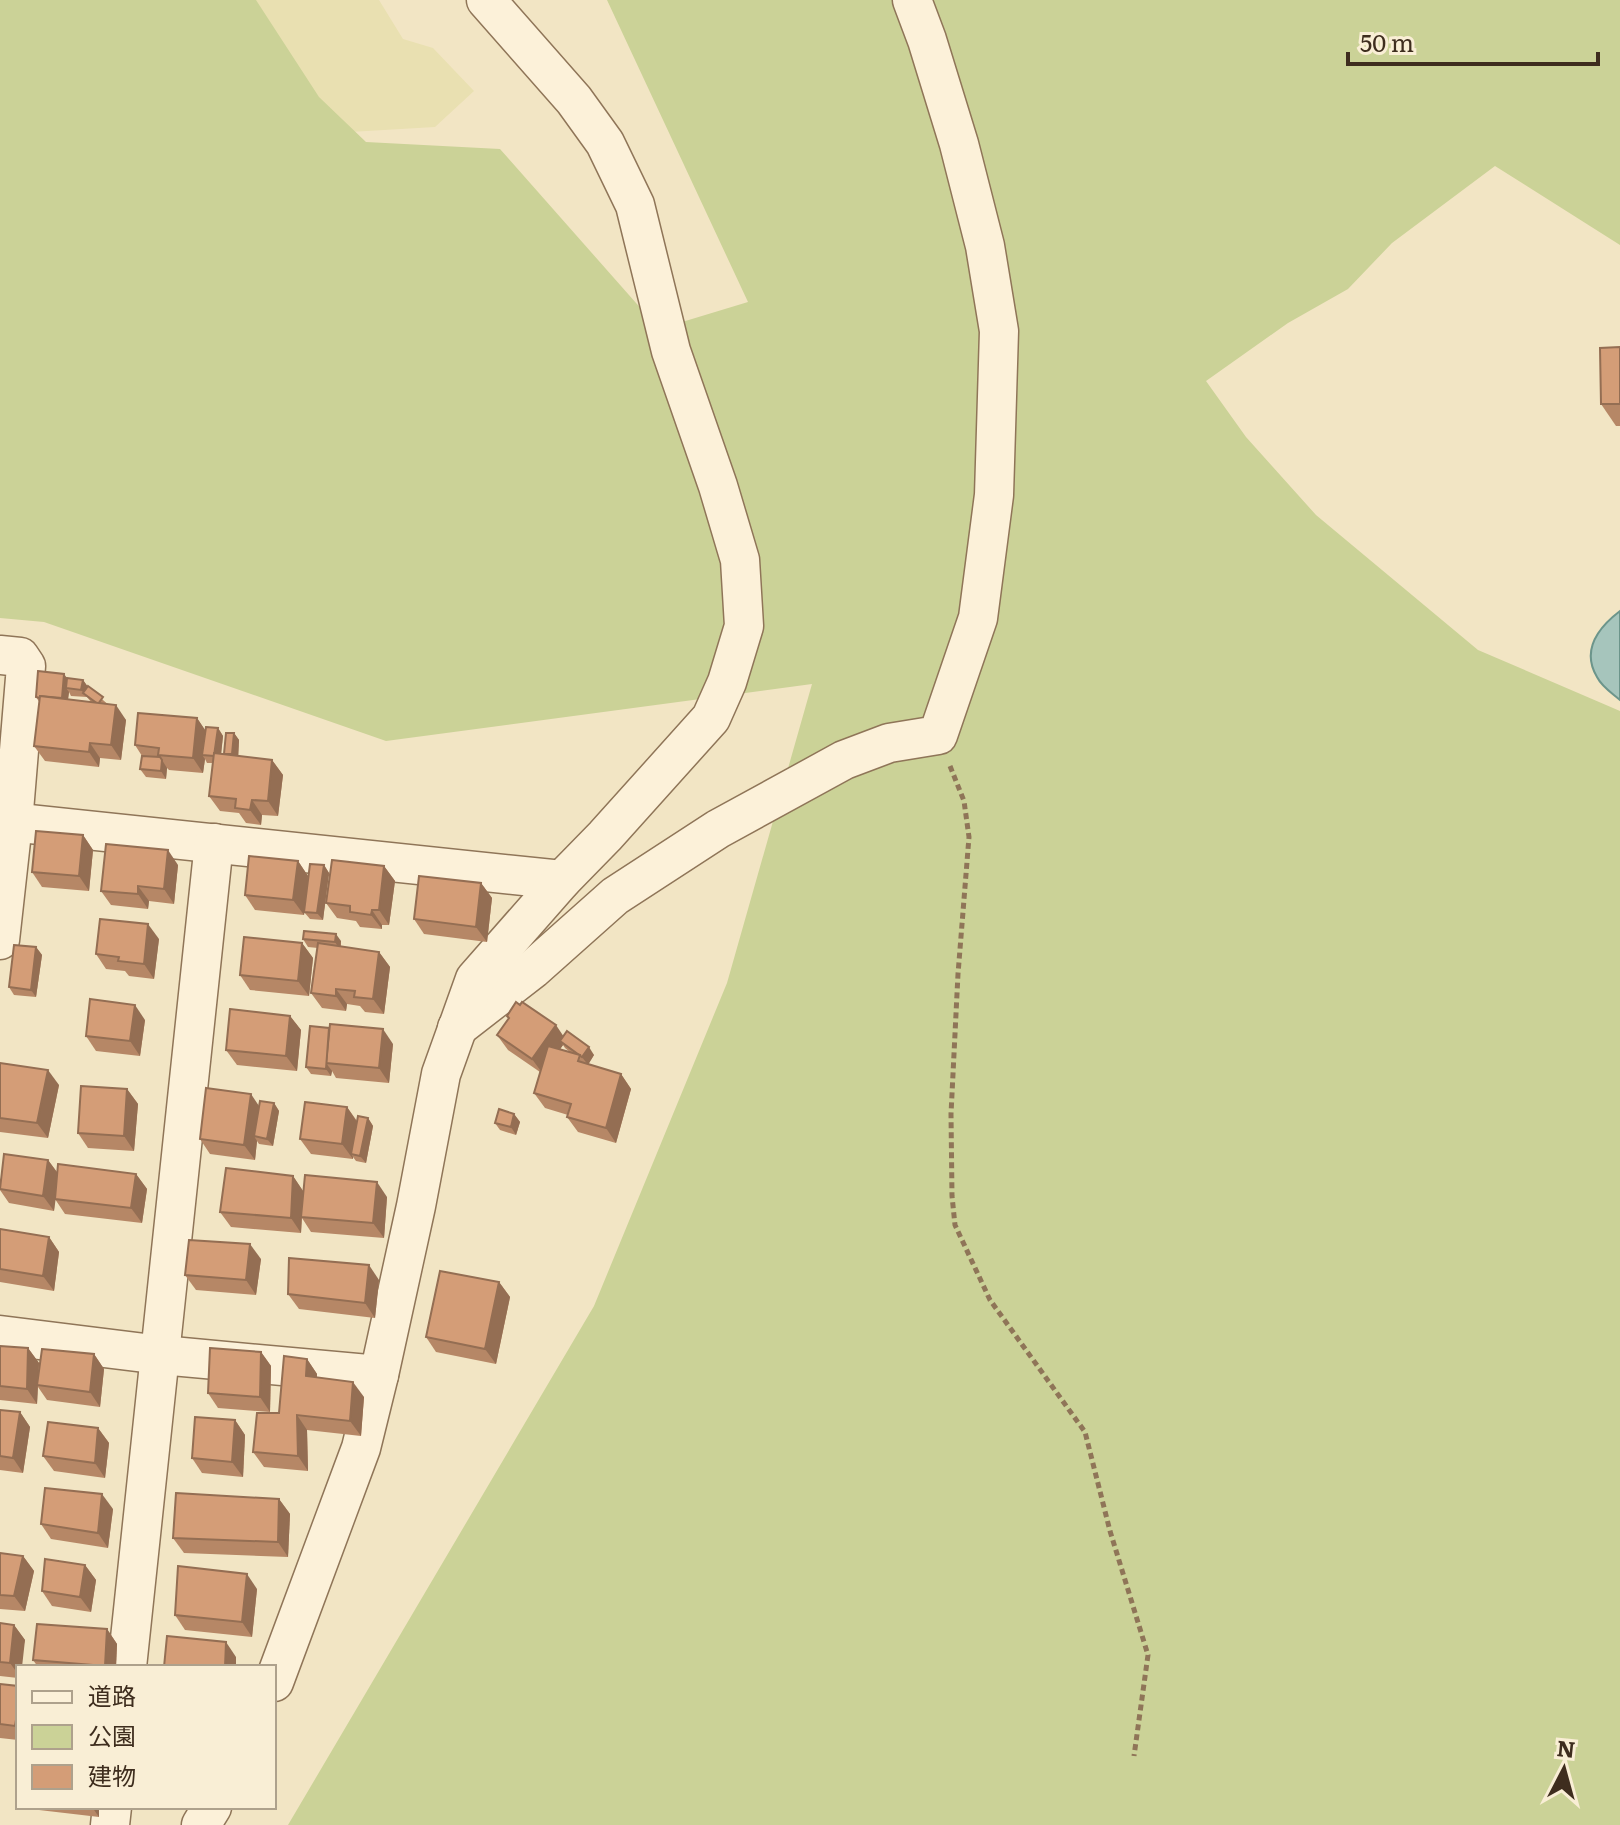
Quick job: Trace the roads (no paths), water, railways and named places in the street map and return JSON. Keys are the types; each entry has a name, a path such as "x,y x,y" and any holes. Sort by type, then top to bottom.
{"street":[{"path":"276,1677 361,1448 416,1206 441,1074 475,979 711,718 727,682 744,626 740,560 671,351 635,205 605,143 574,100 486,0"},
{"path":"456,1028 533,969 615,896 718,829 844,760 889,743 938,735 978,618 994,495 999,331 985,246 959,144 912,0"},
{"path":"0,655 20,657 26,666 6,822 0,940"},
{"path":"6,822 562,880"},
{"path":"127,1665 214,843"},
{"path":"0,1335 161,1355 379,1375"}],"water":[{"path":"1620,611 1620,700 1599,681 1591,658 1599,632"}]}
